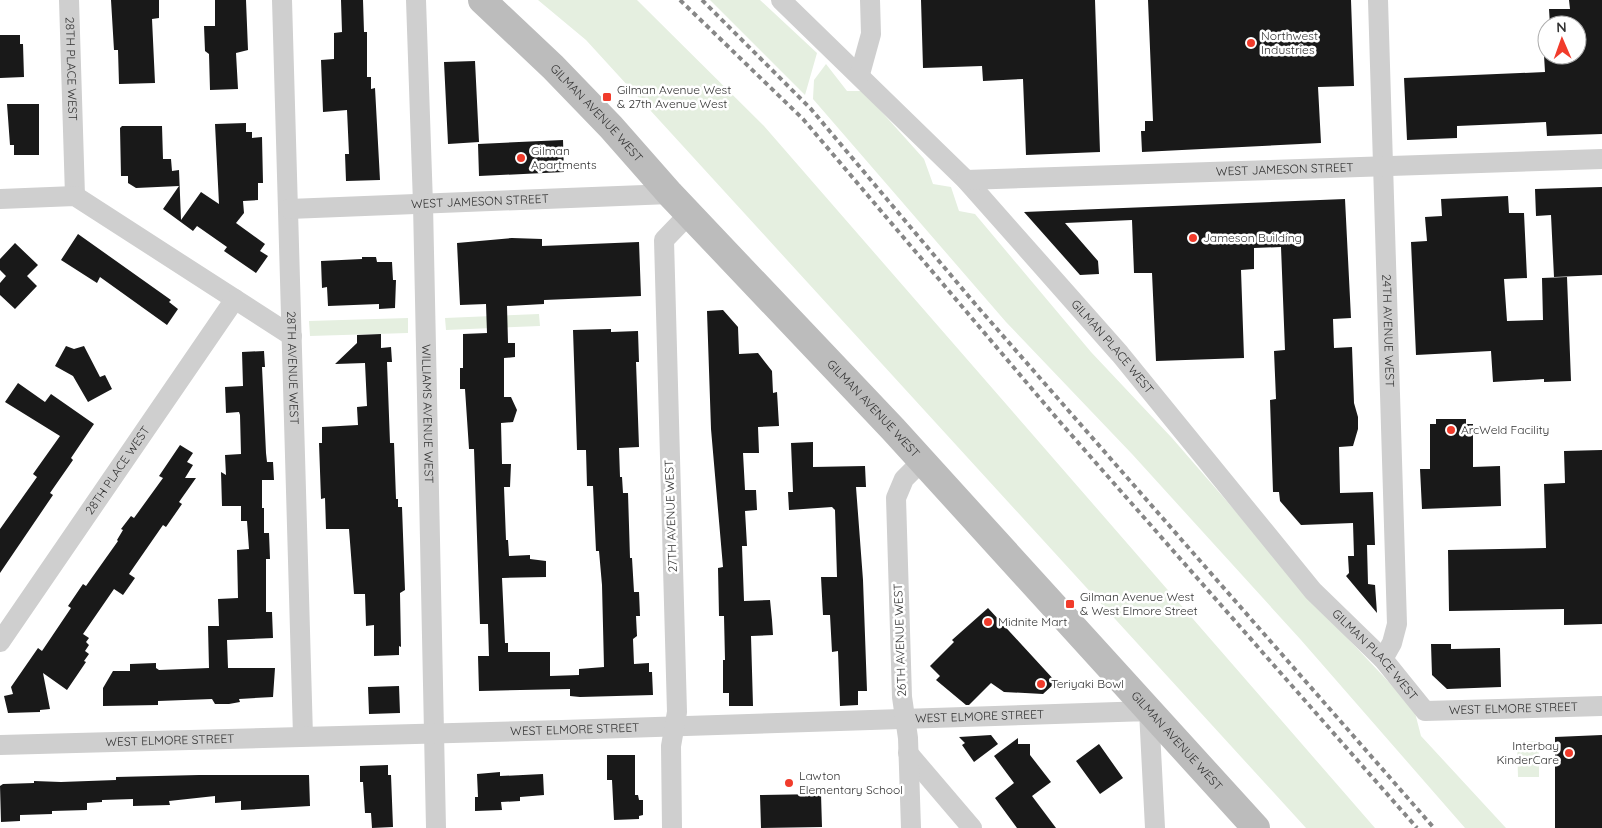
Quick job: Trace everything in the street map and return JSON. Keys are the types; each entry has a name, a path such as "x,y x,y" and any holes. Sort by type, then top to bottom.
{"main road":[{"name":"GILMAN AVENUE WEST","path":"482,0 553,67 611,127 670,194 922,460 1256,828"}],"street":[{"name":"28TH PLACE WEST","path":"69,0 75,196"},
{"name":"28TH AVENUE WEST","path":"282,0 304,736"},
{"name":"WILLIAMS AVENUE WEST","path":"416,0 423,204 436,828"},
{"name":"GILMAN PLACE WEST","path":"781,0 860,74 966,180 1120,354 1313,591 1382,660 1425,711"},
{"path":"860,74 871,34 870,0"},
{"name":"24TH AVENUE WEST","path":"1378,0 1397,624 1392,643 1382,660"},
{"name":"WEST JAMESON STREET","path":"966,180 1602,159"},
{"name":"WEST JAMESON STREET","path":"289,209 670,194"},
{"path":"0,199 75,196 292,336"},
{"name":"27TH AVENUE WEST","path":"672,828 671,746 677,712 664,240 689,214"},
{"name":"28TH PLACE WEST","path":"0,642 235,299"},
{"name":"26TH AVENUE WEST","path":"911,828 908,753 902,697 896,498 904,479 922,460"},
{"name":"WEST ELMORE STREET","path":"1425,711 1602,706"},
{"path":"1149,711 1155,828"},
{"name":"WEST ELMORE STREET","path":"0,745 433,734 1149,711"},
{"path":"908,753 972,828"}],"green space":[{"path":"538,0 637,0 764,126 1375,828 1306,828 586,40"},
{"path":"710,0 760,0 817,53 805,95"},
{"path":"826,64 847,91 863,91 924,159 933,184 951,187 959,211 975,214 1091,352 1172,438 1323,612 1414,709 1421,736 1506,828 1465,828 1301,640 1132,454 1006,322 813,99 814,80"},
{"path":"539,314 540,326 446,330 445,318"},
{"path":"408,318 408,333 310,336 309,321"},
{"path":"1539,741 1539,777 1518,777 1517,742"}],"building":[{"path":"111,0 159,0 159,18 152,19 155,83 119,84 118,50 114,50"},
{"path":"215,0 246,0 248,50 236,53 238,89 210,90 209,54 205,51 204,26 215,26"},
{"path":"341,0 363,0 364,32 367,32 367,77 371,77 371,89 375,88 380,180 346,181 345,154 349,154 347,110 323,112 321,60 334,59 334,33 342,32"},
{"path":"921,0 1095,0 1100,152 1026,155 1023,79 983,81 982,66 923,68"},
{"name":"Northwest Industries","path":"1148,0 1351,0 1354,86 1318,87 1321,143 1142,152 1141,131 1145,131 1145,121 1153,121"},
{"path":"1569,0 1602,0 1602,134 1547,136 1546,122 1457,126 1457,138 1407,140 1404,78 1545,72 1545,65 1587,65 1587,15 1549,15 1549,9 1570,9"},
{"path":"0,35 20,35 20,44 23,44 24,77 0,78"},
{"path":"475,61 479,142 448,144 444,62"},
{"path":"7,104 39,104 39,155 14,155 14,145 10,145"},
{"path":"246,123 246,132 252,132 252,138 262,137 263,183 258,183 258,200 243,201 244,213 236,223 265,244 260,251 268,256 256,273 224,251 227,247 197,226 193,231 163,209 179,186 136,188 128,183 128,176 121,176 120,128 122,126 162,126 163,159 171,159 172,171 179,170 181,220 201,192 219,204 215,124"},
{"name":"Gilman Apartments","path":"563,140 564,172 479,176 478,144"},
{"path":"1602,187 1602,275 1554,277 1551,215 1536,216 1535,189"},
{"path":"1508,196 1509,213 1524,213 1527,278 1504,279 1507,321 1543,320 1542,278 1567,277 1571,381 1544,382 1544,379 1493,382 1491,351 1416,355 1411,242 1427,241 1425,217 1442,216 1441,199"},
{"path":"1345,199 1351,318 1333,319 1334,348 1352,347 1354,403 1358,417 1358,429 1353,446 1339,447 1340,493 1373,492 1375,545 1367,545 1368,584 1375,585 1377,613 1346,576 1349,573 1348,556 1354,556 1353,523 1301,525 1280,501 1279,492 1273,492 1270,400 1276,399 1274,351 1285,350 1281,247 1254,248 1254,269 1241,270 1244,358 1156,361 1152,273 1134,273 1132,220 1065,223 1098,261 1099,274 1080,275 1024,212"},
{"path":"78,234 171,300 169,302 178,309 167,325 100,277 97,283 61,260"},
{"path":"512,238 542,239 542,246 639,242 641,296 544,300 544,304 507,306 508,343 515,343 515,357 504,358 504,397 511,397 517,410 513,422 501,423 502,464 511,464 510,487 504,487 506,540 508,540 509,556 530,555 530,559 546,561 546,577 502,578 505,643 508,643 508,652 550,652 550,676 579,675 579,669 604,667 602,585 599,551 596,551 593,486 587,486 586,450 577,450 573,330 611,329 611,332 638,331 639,362 636,362 639,447 619,448 620,477 622,477 623,493 628,493 630,558 632,558 634,592 639,592 640,616 636,616 637,636 633,639 634,664 649,663 649,672 652,672 653,695 580,697 570,696 570,689 479,691 478,656 489,656 488,624 480,624 474,449 469,449 465,389 460,389 460,368 463,368 463,334 487,333 486,304 460,305 457,243"},
{"path":"15,243 38,265 27,276 37,286 15,309 0,295 0,283 6,276 0,270 0,259"},
{"path":"362,257 376,257 377,262 392,262 393,280 396,280 395,308 379,309 379,304 328,306 327,287 322,288 321,261 362,259"},
{"path":"723,310 738,327 739,354 758,353 772,371 773,393 777,392 779,426 758,427 759,453 743,453 745,490 756,490 757,510 745,511 747,546 742,546 744,601 770,600 773,635 751,636 753,706 729,706 729,693 723,693 723,660 725,660 724,616 719,616 718,568 723,567 711,429 707,311"},
{"path":"381,334 381,348 391,347 392,362 387,362 390,443 394,443 396,499 398,499 398,507 402,507 405,590 400,593 401,647 399,646 399,655 374,656 374,625 366,626 365,594 354,594 349,529 326,529 325,498 321,499 319,443 322,443 322,427 358,425 357,407 367,406 365,363 335,364 357,343 357,335"},
{"path":"66,346 74,349 84,346 100,377 105,375 112,389 88,402 73,376 55,366"},
{"path":"264,351 265,367 262,367 266,453 267,462 273,462 274,480 262,480 262,508 264,508 264,533 269,533 270,559 266,559 266,612 272,612 273,638 227,640 228,668 275,668 273,697 239,699 240,702 229,704 215,704 212,699 158,701 158,705 103,706 103,688 113,671 130,671 130,664 156,663 156,668 159,670 209,668 208,626 219,626 218,599 238,598 237,550 249,549 247,521 241,521 241,506 222,506 221,472 226,475 225,455 241,454 240,415 239,412 226,413 225,387 243,386 242,352"},
{"path":"18,383 45,402 51,394 94,424 71,458 73,460 50,493 53,495 0,573 0,529 37,477 33,474 60,436 5,402"},
{"path":"1436,419 1466,419 1466,424 1473,424 1473,467 1500,466 1501,506 1422,509 1420,469 1430,469 1430,424 1436,424"},
{"path":"813,442 813,467 865,466 866,487 856,487 863,580 867,691 858,691 858,705 840,706 838,651 832,652 830,615 823,615 821,577 837,577 835,510 832,507 789,510 788,492 793,492 791,443"},
{"path":"180,445 193,453 187,462 193,465 185,478 196,478 179,502 182,504 166,527 163,525 129,574 135,578 123,595 114,589 83,634 89,638 86,642 89,645 85,651 89,654 84,661 86,662 67,690 43,673 50,709 40,710 40,712 8,713 4,696 13,694 11,687 38,648 42,651 71,608 68,606 83,584 86,586 118,541 123,530 121,529 131,516 134,518 163,478 159,476"},
{"path":"1602,450 1602,624 1564,625 1564,609 1449,611 1448,550 1546,548 1544,484 1565,483 1564,451"},
{"path":"988,608 1056,682 1043,694 1004,692 991,683 969,705 966,705 936,680 940,676 930,666 954,642 952,640"},
{"path":"1431,644 1451,644 1451,649 1500,648 1501,687 1447,689 1432,675"},
{"path":"399,686 400,713 369,714 368,687"},
{"path":"991,735 998,744 974,762 962,745 965,743 959,737"},
{"path":"1602,735 1602,828 1555,828 1555,737"},
{"path":"1018,738 1018,744 1030,744 1030,755 1051,782 1032,796 1056,828 1017,828 995,798 1014,783 994,756"},
{"path":"1099,744 1123,778 1100,794 1076,761"},
{"path":"607,755 635,755 635,795 638,795 639,800 643,800 643,815 639,816 639,819 614,820 612,780 607,780"},
{"path":"388,765 388,775 391,775 393,827 372,828 371,813 365,813 363,782 360,782 360,766"},
{"path":"500,772 500,776 543,774 544,795 520,797 520,801 501,802 502,810 475,811 475,797 478,797 477,774"},
{"path":"309,775 310,806 241,810 241,801 215,803 215,796 169,801 170,805 133,806 133,799 102,800 102,802 87,803 87,810 52,811 52,814 20,815 20,821 1,822 0,786 3,784 34,783 34,781 116,780 116,777"},
{"path":"821,794 822,827 761,828 760,795"}],"railway":[{"path":"680,0 803,119 1060,422 1417,828"},
{"path":"702,0 811,109 976,305 1434,828"}],"place":[{"name":"Northwest Industries","path":"1251,43"},
{"name":"Gilman Avenue West & 27th Avenue West","path":"607,97"},
{"name":"Gilman Apartments","path":"521,158"},
{"name":"Jameson Building","path":"1193,238"},
{"name":"ArcWeld Facility","path":"1451,430"},
{"name":"Gilman Avenue West & West Elmore Street","path":"1070,604"},
{"name":"Midnite Mart","path":"988,622"},
{"name":"Teriyaki Bowl","path":"1041,684"},
{"name":"Interbay KinderCare","path":"1569,753"},
{"name":"Lawton Elementary School","path":"789,783"}]}
